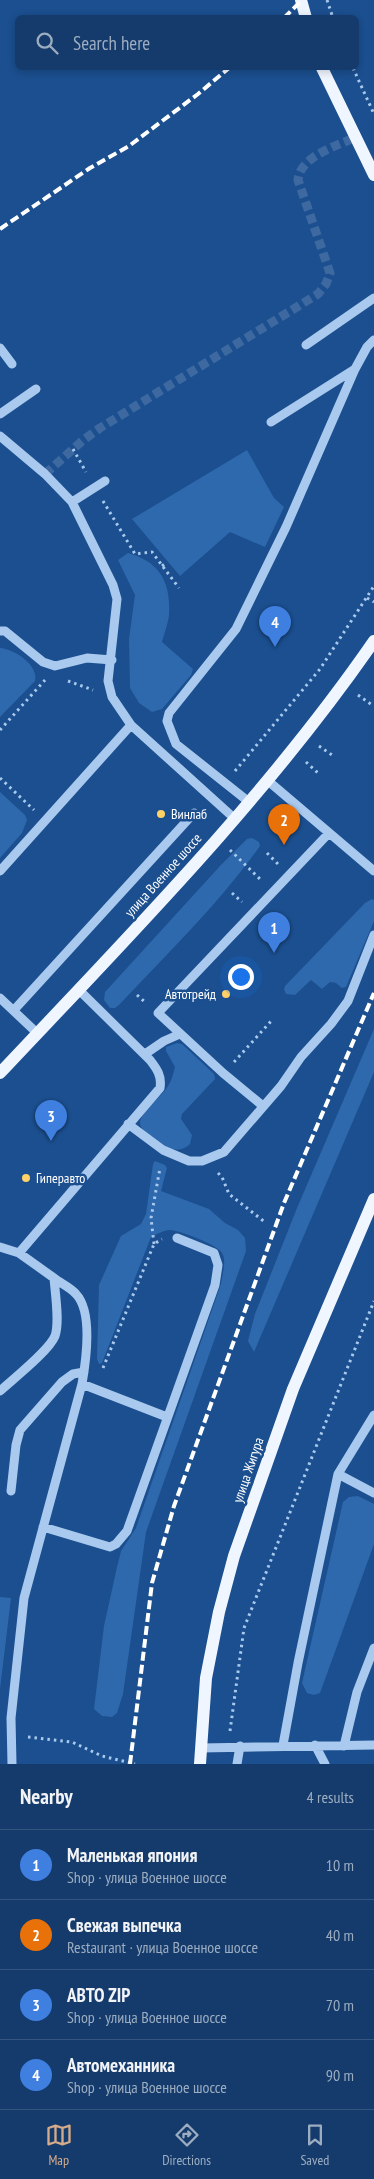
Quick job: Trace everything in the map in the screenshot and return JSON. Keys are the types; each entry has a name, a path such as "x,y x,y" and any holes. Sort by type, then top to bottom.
{"main road":[{"path":"301,0 305,15"},
{"path":"323,70 374,175"},
{"name":"улица Военное шоссе","path":"0,1073 79,990 249,802 343,685 374,641"},
{"name":"улица Жигура","path":"200,1764 206,1678 219,1612 234,1556 293,1388 374,1199"}],"lane":[{"path":"306,345 374,298"},
{"path":"249,802 176,744 167,721 169,712 236,629 286,527 355,369 367,347 374,340"},
{"path":"0,348 12,364"},
{"path":"271,422 355,369"},
{"path":"0,414 36,389"},
{"path":"0,436 45,474 72,502 104,565 117,599 112,660 108,681 112,697 131,725 234,818"},
{"path":"72,502 105,481"},
{"path":"0,631 5,631 43,662 50,665 56,666 87,658 112,660"},
{"path":"0,871 131,725"},
{"path":"267,780 374,871"},
{"path":"14,1010 194,813"},
{"path":"263,1106 223,1073 158,1013 329,833"},
{"path":"128,1124 163,1150 189,1161 205,1160 224,1152 348,1001 374,935"},
{"path":"18,1252 160,1088 159,1073 145,1054 79,990"},
{"path":"0,998 38,1033"},
{"path":"145,1054 164,1041 180,1034"},
{"path":"42,1527 110,1547 116,1544 127,1531 166,1417 215,1286 218,1265 214,1253 177,1238"},
{"path":"0,1247 18,1252 75,1293 85,1314 86,1342 82,1384 24,1598 10,1736 12,1764"},
{"path":"0,1391 46,1348 55,1336 57,1324 54,1278"},
{"path":"12,1491 16,1445 20,1430 62,1382 73,1374 84,1372"},
{"path":"82,1384 166,1417"},
{"path":"284,1745 298,1663 338,1474 374,1415"},
{"path":"338,1474 374,1493"},
{"path":"344,1746 357,1692 374,1648"},
{"path":"201,1748 284,1745 374,1745"},
{"path":"315,1745 325,1764"},
{"path":"237,1764 240,1746"}],"path":[{"path":"327,0 332,15"},
{"path":"354,70 374,114"},
{"path":"73,449 135,554 152,552 179,588"},
{"path":"162,566 167,562"},
{"path":"225,783 320,669 368,598 374,586"},
{"path":"368,598 374,602"},
{"path":"1,728 51,674"},
{"path":"356,693 372,705"},
{"path":"318,746 332,755"},
{"path":"305,763 318,773"},
{"path":"1,779 44,820"},
{"path":"0,786 1,779"},
{"path":"216,838 253,870"},
{"path":"223,1073 273,1019"},
{"path":"95,1389 154,1244 151,1218 163,1150"},
{"path":"205,1160 222,1177 229,1194 266,1222"},
{"path":"154,1244 169,1236 177,1238"},
{"path":"228,1747 244,1628 374,1301"},
{"path":"10,1736 72,1742 102,1756 135,1764"}],"shaded area":[{"path":"247,450 274,498 284,507 265,547 230,532 180,576 132,519"},
{"path":"128,553 148,562 161,575 168,593 169,603 168,618 162,642 193,669 191,675 162,709 152,712 139,703 130,688 129,639 135,595 118,560"},
{"path":"0,648 12,651 24,659 33,669 35,681 0,717"},
{"path":"0,792 25,815 27,820 22,833 0,858"},
{"path":"252,838 259,842 260,846 227,888 119,1005 115,1008 110,1008 104,1000 105,992 220,866 247,839"},
{"path":"372,899 374,900 374,921 346,987 342,988 336,983 330,982 322,989 311,980 295,995 286,994 285,986 365,903"},
{"path":"374,1029 374,1072 254,1352 248,1341 255,1314 297,1208"},
{"path":"177,1043 182,1044 214,1074 215,1079 182,1114 181,1119 192,1135 190,1144 178,1150 165,1146 152,1138 143,1130 140,1123 144,1114 165,1090 170,1081 175,1067 166,1051 166,1047"},
{"path":"155,1161 165,1165 167,1168 161,1191 209,1209 225,1223 238,1230 245,1238 246,1251 146,1532 123,1694 117,1713 112,1717 102,1716 94,1709 104,1626 117,1567 121,1551 136,1528 221,1284 224,1264 222,1253 219,1250 189,1235 170,1230 151,1237 102,1363 99,1364 97,1359 99,1285 121,1236 141,1224 146,1214"},
{"path":"358,1496 374,1504 374,1544 320,1693 314,1695 307,1693 302,1683 343,1502 349,1497"},
{"path":"0,1597 11,1598 0,1689"}],"tunnel":[{"path":"45,474 82,441 100,428 318,294 326,284 330,273 298,180 305,164 312,158 356,137"}],"railway":[{"path":"287,15 302,0"},
{"path":"0,229 90,168 129,146 227,70"},
{"path":"130,1764 152,1583 174,1506 284,1203 374,993"}],"place":[{"name":"Автомеханника","path":"275,647"},
{"name":"Винлаб","path":"161,814"},
{"name":"Свежая выпечка","path":"284,845"},
{"name":"Маленькая япония","path":"274,953"},
{"name":"Автотрейд","path":"226,994"},
{"name":"АВТО ZIP","path":"51,1141"},
{"name":"Гиперавто","path":"26,1178"}]}
